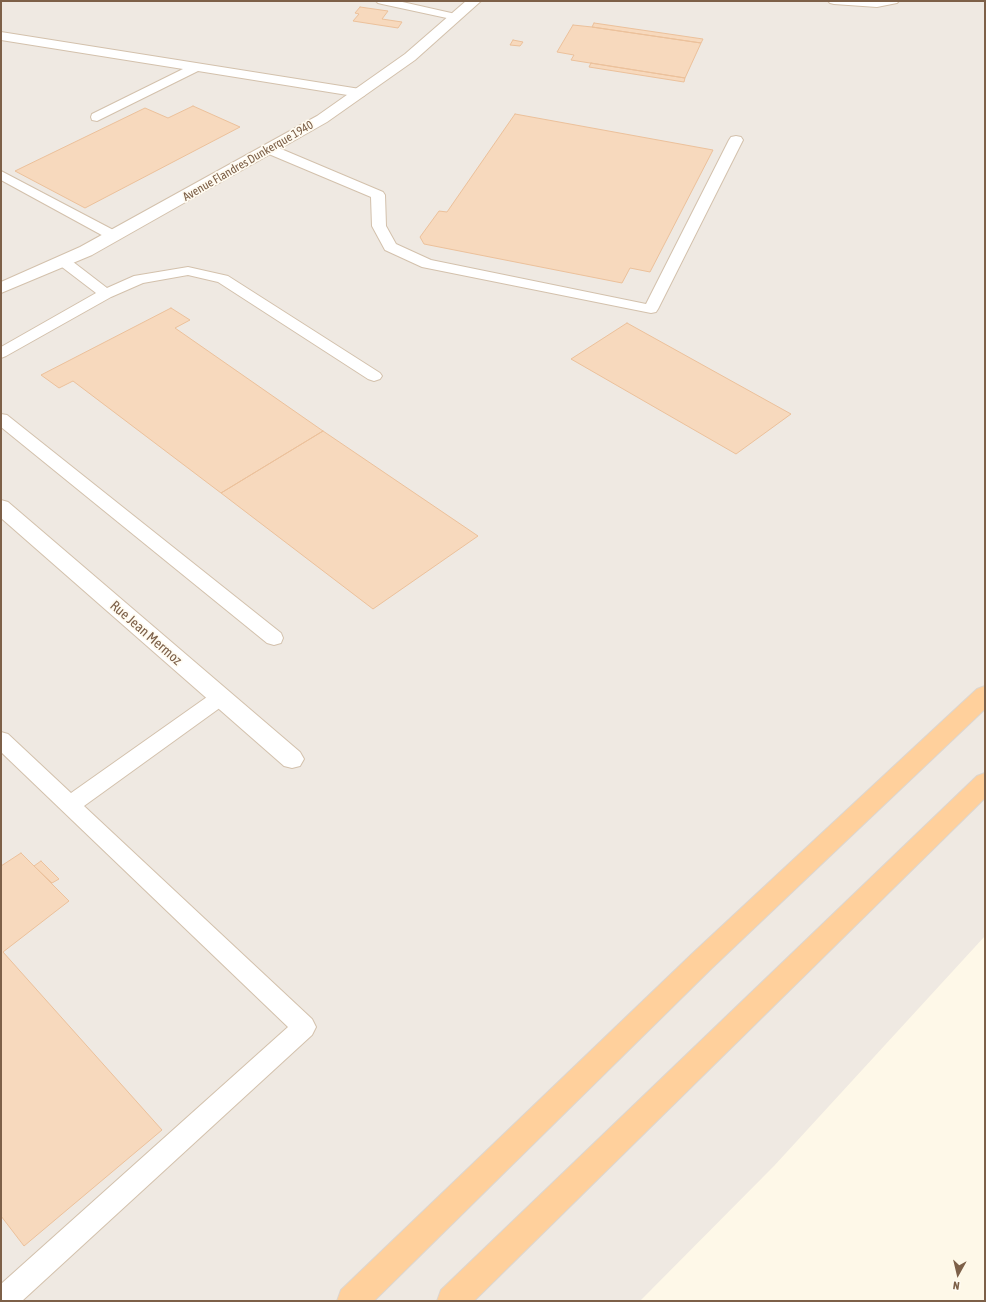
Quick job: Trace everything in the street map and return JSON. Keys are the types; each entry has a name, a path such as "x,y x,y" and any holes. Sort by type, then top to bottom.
{"highway":[{"path":"352,1301 703,960 985,694"},
{"path":"452,1301 985,783"}],"street":[{"name":"Avenue Flandres Dunkerque 1940","path":"1,288 86,251 322,119 410,57 474,1"},
{"name":"Rue Jean Mermoz","path":"1,508 292,759"}],"lane":[{"path":"382,1 414,4 456,17"},
{"path":"834,1 877,4 893,1"},
{"path":"1,36 360,93"},
{"path":"97,117 196,67"},
{"path":"269,149 378,195 379,226 390,247 427,264 651,309 736,140"},
{"path":"1,175 114,236"},
{"path":"63,261 106,294"},
{"path":"1,354 106,294 139,279 188,271 222,279 374,376"},
{"path":"1,419 274,638"},
{"path":"70,805 221,697"},
{"path":"1,740 304,1027 2,1301"}],"shaded area":[{"path":"1,1 985,1 985,936 774,1166 640,1301 1,1301"}],"building":[{"path":"360,7 388,11 382,19 402,22 398,28 353,21 359,14 355,13"},
{"path":"594,23 703,39 701,43 592,27"},
{"path":"573,25 701,43 685,78 571,60 574,55 557,52"},
{"path":"513,40 523,42 520,46 510,45"},
{"path":"591,63 685,78 684,82 589,67"},
{"path":"193,106 240,127 85,208 15,171 145,108 168,118"},
{"path":"515,114 713,150 650,272 630,268 622,283 424,244 420,237 439,211 447,212"},
{"path":"171,308 190,320 175,328 323,431 221,493 73,381 59,388 41,375"},
{"path":"627,323 791,414 736,454 571,359"},
{"path":"323,431 478,536 373,609 221,493"},
{"path":"21,853 69,901 3,952 162,1130 24,1246 1,1216 1,866"},
{"path":"41,861 59,879 52,883 34,866"}]}
